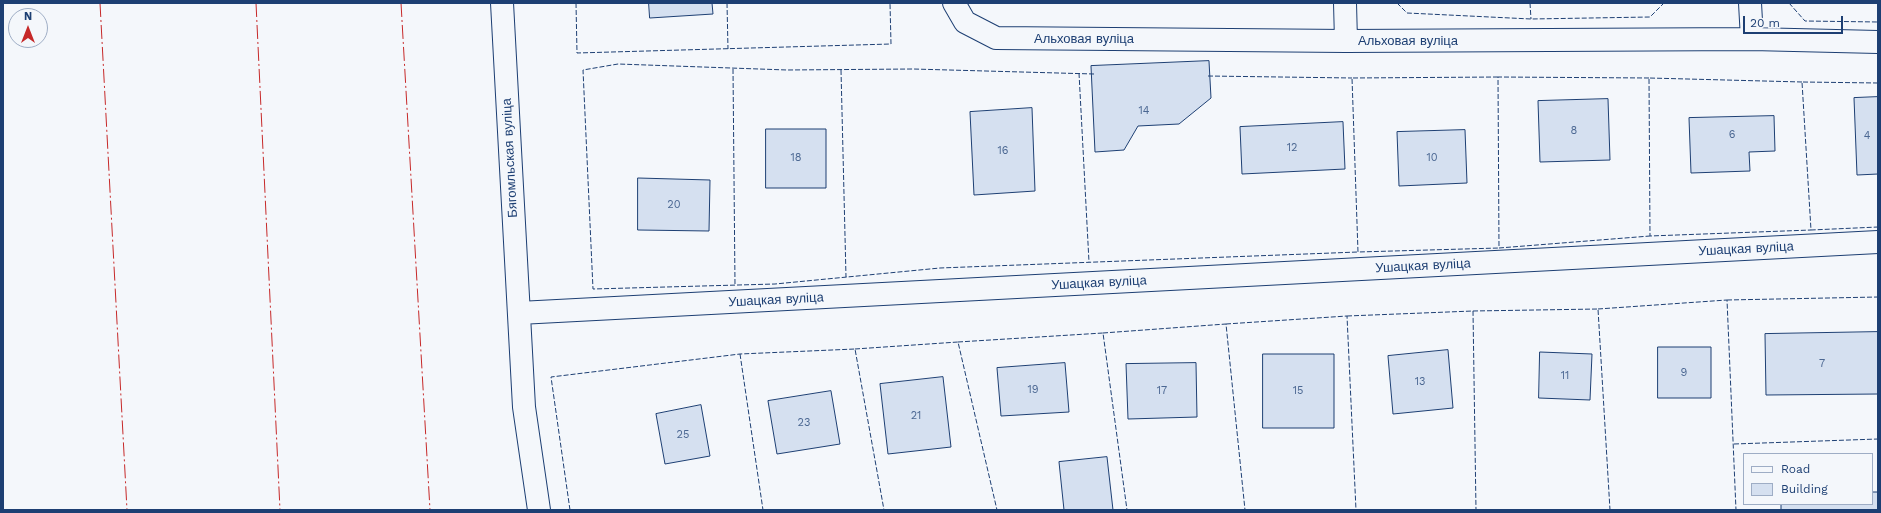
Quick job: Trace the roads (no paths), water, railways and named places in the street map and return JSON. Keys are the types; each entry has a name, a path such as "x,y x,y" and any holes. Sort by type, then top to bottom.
{"street":[{"name":"Бягомльская вуліца","path":"502,3 519,313"},
{"name":"Альховая вуліца","path":"954,3 965,22 996,38 1346,41 1752,39 1878,42"},
{"path":"1345,3 1346,41"},
{"path":"1750,3 1752,39"},
{"name":"Ушацкая вуліца","path":"519,313 1878,242"},
{"path":"519,313 524,407 540,510"}]}
